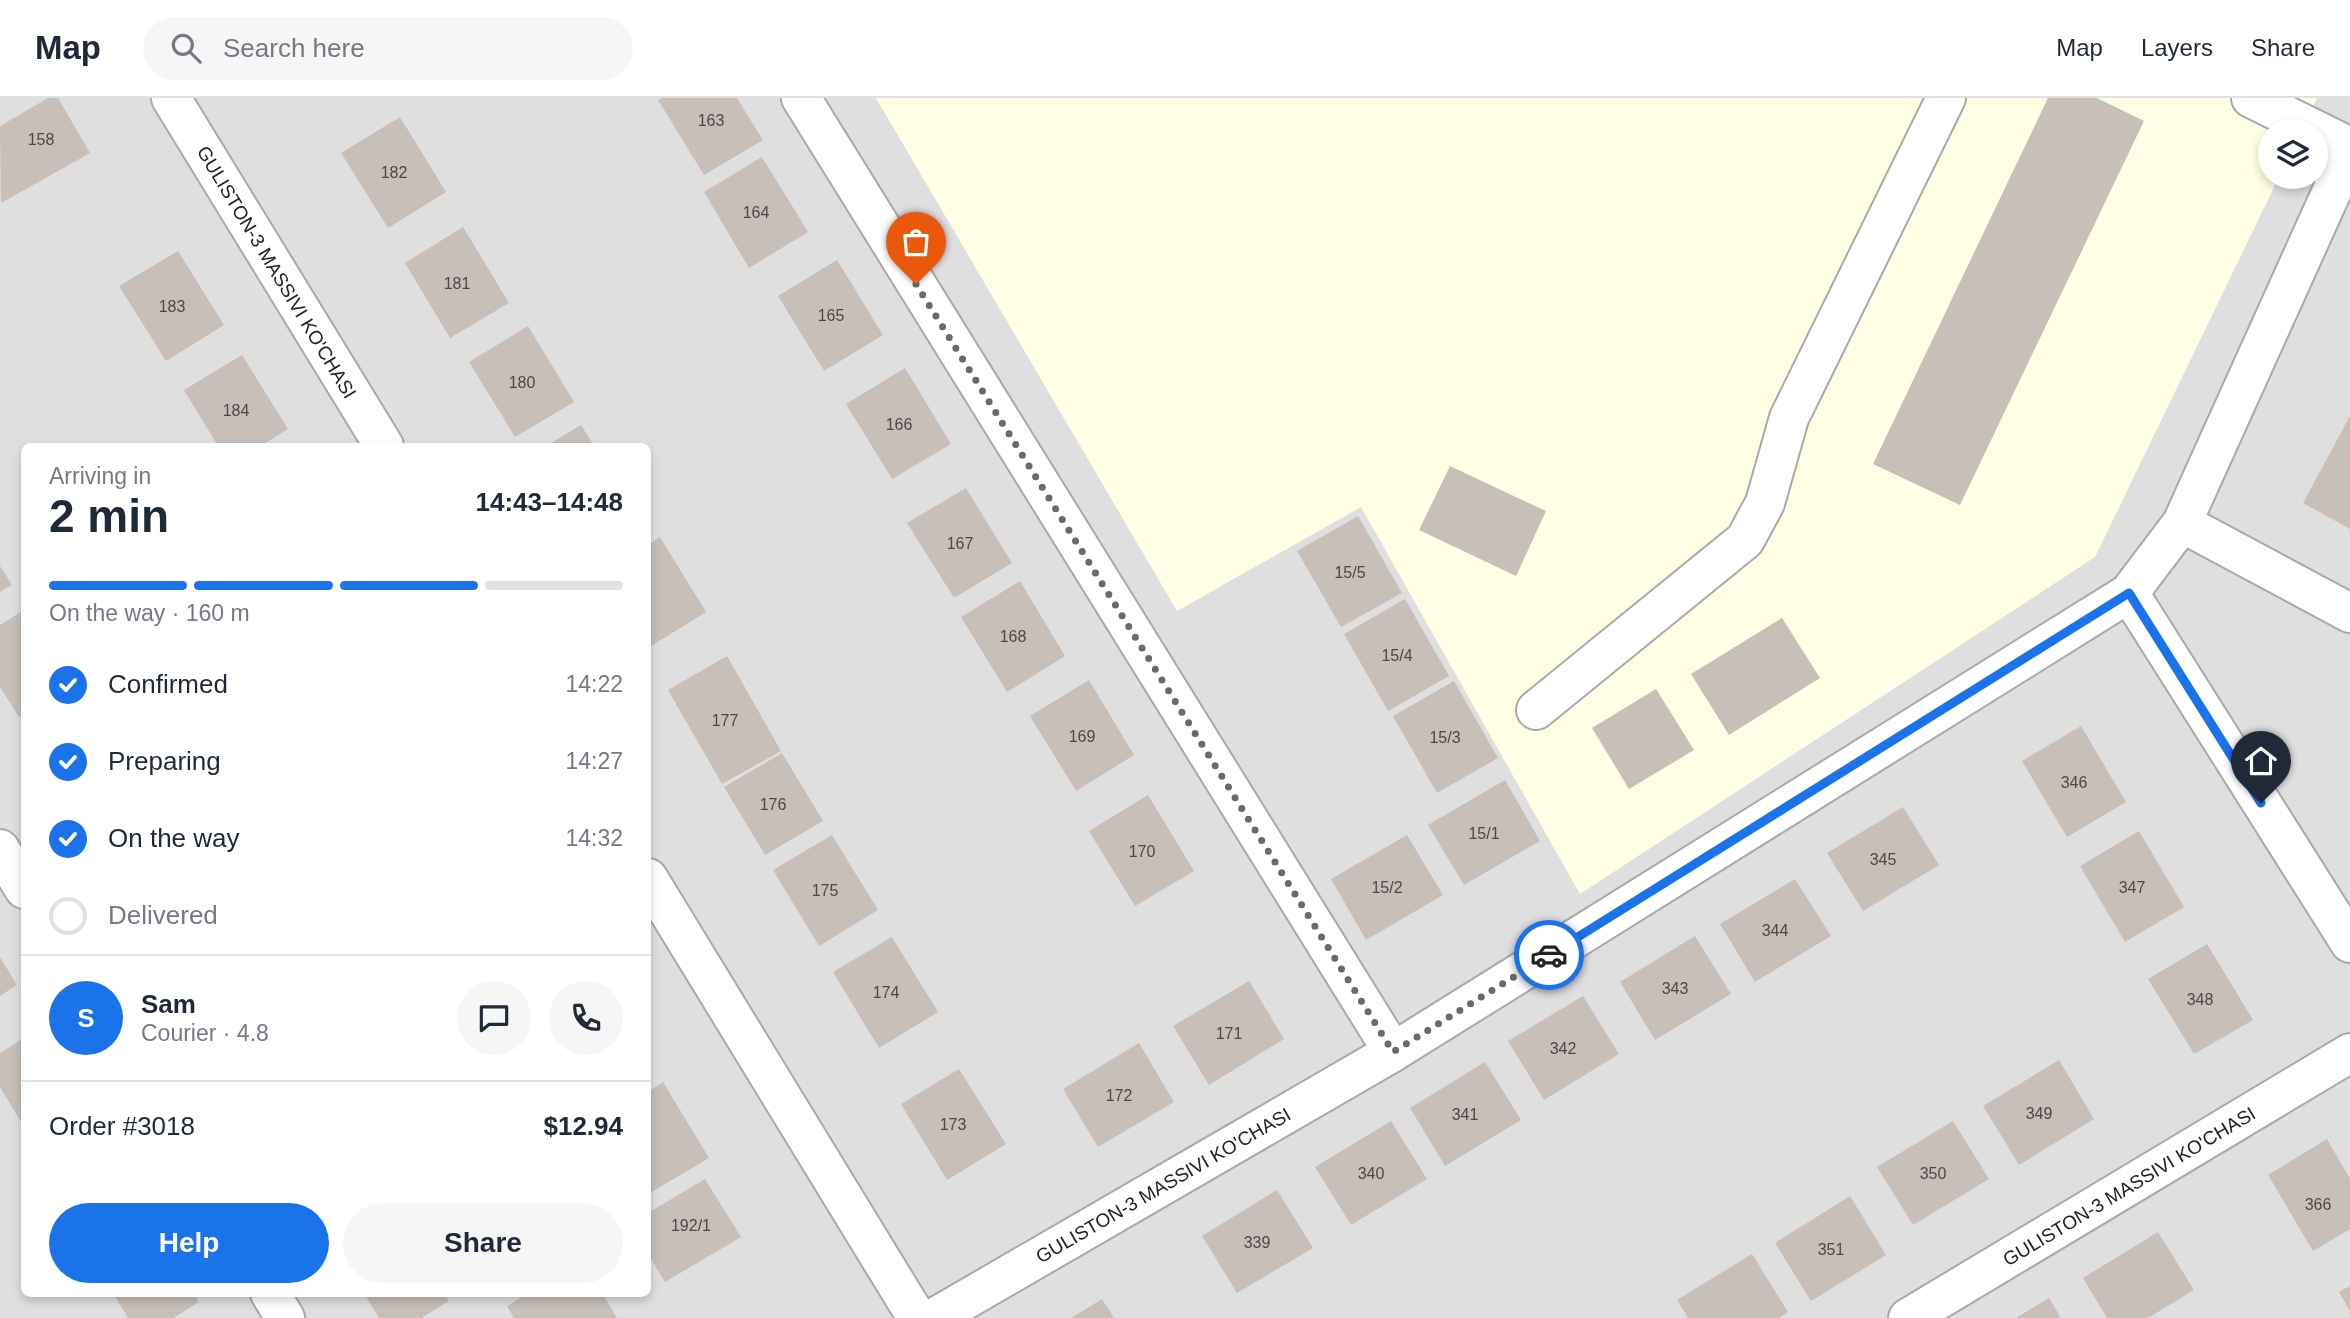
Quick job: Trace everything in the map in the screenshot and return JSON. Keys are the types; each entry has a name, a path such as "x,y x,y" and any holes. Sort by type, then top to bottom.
{"street":[{"name":"GULISTON-3 MASSIVI KO'CHASI","path":"171,98 382,443"},
{"path":"801,98 1393,1052"},
{"path":"1536,710 1745,540 1765,503 1789,418 1946,98"},
{"path":"2251,98 2350,149"},
{"name":"GULISTON-3 MASSIVI KO'CHASI","path":"934,1318 1393,1052 2129,593 2182,523 2350,149"},
{"path":"2182,523 2350,613"},
{"path":"2129,593 2350,943"},
{"path":"0,849 21,884"},
{"path":"651,883 916,1318"},
{"name":"GULISTON-3 MASSIVI KO'CHASI","path":"1908,1318 2350,1053"},
{"path":"272,1297 285,1318"}],"shaded area":[{"path":"0,98 2350,98 2350,1318 0,1318"},
{"path":"876,98 2317,98 2307,119 2258,119 2258,189 2273,189 2095,557 1580,894 1361,507 1177,611"}],"building":[{"path":"48,98 58,98 90,153 1,203 0,126"},
{"path":"737,98 763,140 704,175 658,100"},
{"path":"2048,98 2097,98 2144,121 1960,505 1873,464"},
{"path":"400,117 446,192 388,228 341,153"},
{"path":"762,157 808,232 749,268 704,192"},
{"path":"463,227 509,303 450,338 405,263"},
{"path":"178,251 224,325 166,361 119,286"},
{"path":"837,260 883,335 824,371 778,296"},
{"path":"528,326 574,402 515,437 469,362"},
{"path":"242,355 288,429 266,443 216,443 184,390"},
{"path":"905,368 951,444 892,479 846,404"},
{"path":"2350,416 2350,529 2303,503"},
{"path":"581,425 592,443 551,443"},
{"path":"1450,466 1546,511 1516,576 1419,530"},
{"path":"966,488 1012,563 954,598 907,523"},
{"path":"1358,516 1402,593 1341,627 1297,551"},
{"path":"660,537 706,612 651,646 651,543"},
{"path":"0,566 12,585 0,592"},
{"path":"1020,581 1065,656 1007,692 961,617"},
{"path":"1405,599 1449,676 1388,711 1344,634"},
{"path":"21,612 19,717 0,687 0,625"},
{"path":"1782,618 1820,678 1729,735 1691,674"},
{"path":"727,656 781,751 722,784 668,690"},
{"path":"1089,680 1134,755 1076,791 1030,716"},
{"path":"1454,681 1498,758 1437,793 1393,716"},
{"path":"1656,689 1694,750 1629,789 1592,728"},
{"path":"2081,726 2126,802 2067,837 2022,761"},
{"path":"782,753 823,821 765,855 724,787"},
{"path":"1505,780 1540,841 1464,885 1428,825"},
{"path":"1148,795 1194,871 1135,906 1089,831"},
{"path":"1903,807 1939,865 1863,911 1827,853"},
{"path":"2139,831 2184,907 2125,942 2080,866"},
{"path":"832,835 878,910 819,946 773,870"},
{"path":"1407,835 1443,895 1366,940 1331,879"},
{"path":"1795,879 1831,936 1755,982 1720,924"},
{"path":"1695,936 1731,994 1655,1040 1620,982"},
{"path":"892,937 938,1012 879,1048 833,972"},
{"path":"2207,944 2253,1020 2194,1054 2148,979"},
{"path":"0,957 17,985 0,996"},
{"path":"1249,981 1284,1039 1209,1085 1173,1026"},
{"path":"1583,996 1619,1054 1544,1100 1508,1041"},
{"path":"21,1040 21,1122 0,1087 0,1053"},
{"path":"1139,1043 1174,1102 1098,1147 1063,1089"},
{"path":"2059,1060 2094,1119 2019,1165 1983,1106"},
{"path":"1485,1062 1521,1120 1445,1166 1410,1108"},
{"path":"959,1069 1006,1144 947,1180 901,1104"},
{"path":"663,1082 709,1158 651,1192 651,1090"},
{"path":"1391,1121 1427,1179 1351,1225 1315,1167"},
{"path":"1953,1121 1989,1179 1913,1225 1877,1167"},
{"path":"2327,1139 2350,1179 2350,1229 2313,1251 2268,1175"},
{"path":"705,1179 741,1237 665,1282 651,1259 651,1211"},
{"path":"1277,1190 1313,1248 1237,1293 1202,1236"},
{"path":"1850,1196 1886,1255 1811,1301 1775,1243"},
{"path":"2158,1232 2194,1290 2148,1318 2107,1318 2083,1278"},
{"path":"1752,1254 1788,1312 1779,1318 1688,1318 1677,1300"},
{"path":"2350,1286 2350,1311 2339,1292"},
{"path":"115,1297 196,1297 199,1302 173,1318 128,1318"},
{"path":"366,1297 446,1297 449,1301 421,1318 379,1318"},
{"path":"522,1297 604,1297 617,1318 514,1318 507,1306"},
{"path":"2049,1298 2061,1318 2016,1318"},
{"path":"1102,1299 1114,1318 1071,1318"}],"way so far":[{"path":"916,284 1393,1052 1549,955"}],"route":[{"path":"1549,955 2129,593 2261,803"}]}
